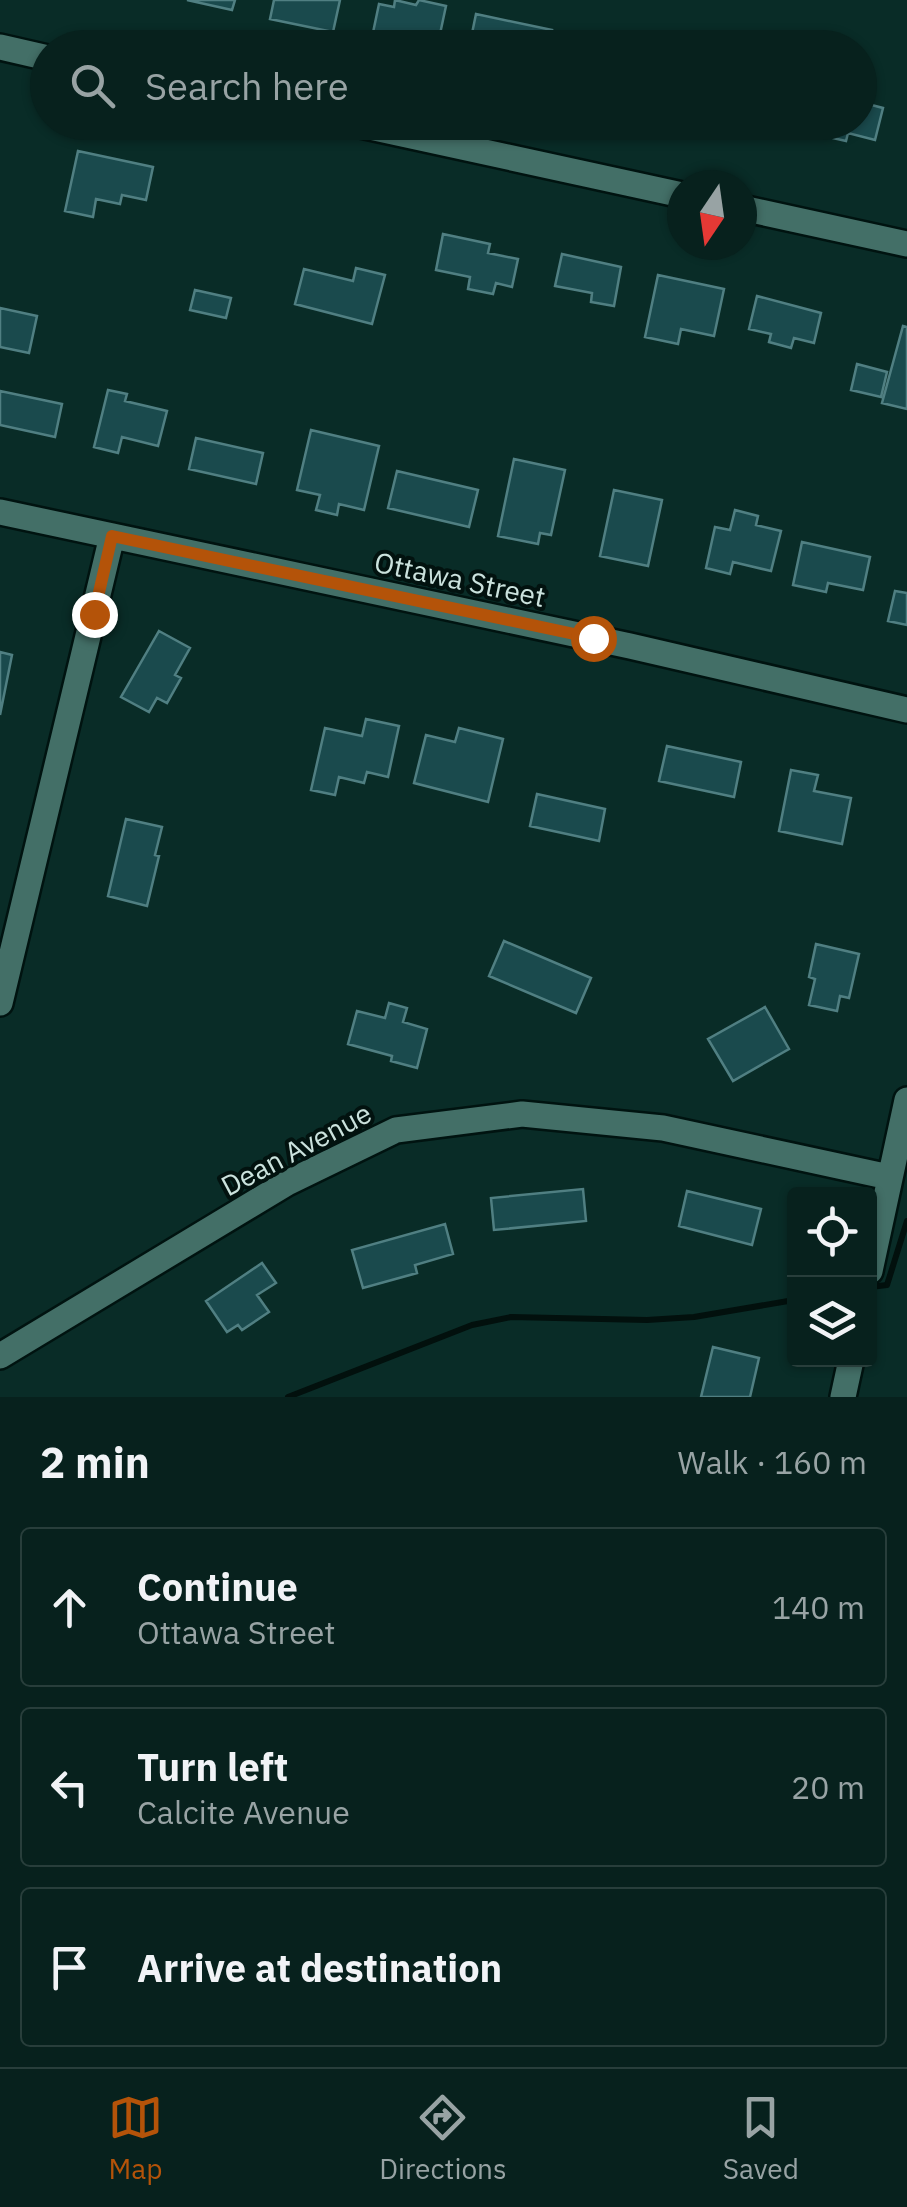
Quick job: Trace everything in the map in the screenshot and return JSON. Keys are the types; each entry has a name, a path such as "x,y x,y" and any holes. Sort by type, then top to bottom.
{"street":[{"path":"0,47 30,54"},
{"path":"429,140 667,192"},
{"path":"757,211 907,244"},
{"name":"Ottawa Street","path":"0,512 611,642 907,710"},
{"path":"0,1003 112,536"},
{"path":"877,1237 907,1100"},
{"name":"Dean Avenue","path":"0,1356 288,1183 396,1130 522,1114 662,1128 889,1178"},
{"path":"843,1397 849,1367"}],"building":[{"path":"187,0 235,0 232,10"},
{"path":"274,0 340,0 333,30 270,19"},
{"path":"395,0 446,6 441,30 374,30 379,4 394,7"},
{"path":"476,14 552,30 473,30"},
{"path":"877,106 883,108 877,132"},
{"path":"78,151 153,167 146,200 122,195 120,204 96,199 93,217 65,211"},
{"path":"443,234 490,244 488,253 518,259 512,287 496,283 493,294 468,289 470,277 436,270"},
{"path":"562,254 621,267 614,306 591,302 592,293 555,286"},
{"path":"356,268 385,275 372,324 295,304 304,269 353,281"},
{"path":"658,275 724,289 714,336 681,329 678,344 645,337"},
{"path":"195,290 231,298 226,318 190,310"},
{"path":"757,296 821,313 814,343 794,338 791,348 769,342 771,334 749,329"},
{"path":"0,308 37,316 29,353 0,347"},
{"path":"903,326 907,327 907,409 882,403"},
{"path":"857,364 887,372 881,397 851,390"},
{"path":"108,390 127,394 125,401 167,411 158,446 122,437 118,453 94,447"},
{"path":"0,391 62,404 55,437 0,425"},
{"path":"311,430 379,446 364,510 339,504 337,515 316,510 320,495 297,490"},
{"path":"196,438 263,453 256,484 189,469"},
{"path":"514,459 565,470 551,535 540,533 538,544 498,536"},
{"path":"397,471 478,490 469,527 388,508"},
{"path":"614,490 662,500 648,566 600,556"},
{"path":"735,510 758,516 756,525 781,531 771,571 733,562 730,574 706,568 715,527 730,530"},
{"path":"802,542 870,557 863,590 828,583 826,592 793,585"},
{"path":"895,591 907,593 907,625 888,621"},
{"path":"159,631 190,648 175,675 181,678 167,703 157,698 149,712 121,697"},
{"path":"0,652 12,655 0,715"},
{"path":"366,719 399,726 388,777 367,772 364,783 339,777 335,795 311,790 325,728 362,736"},
{"path":"459,728 503,739 488,802 414,783 426,735 455,742"},
{"path":"667,746 741,762 734,797 659,781"},
{"path":"791,770 818,775 814,791 851,798 842,844 779,831"},
{"path":"537,794 605,809 599,841 530,826"},
{"path":"126,819 162,827 147,906 108,896"},
{"path":"504,941 591,978 576,1013 489,976"},
{"path":"816,944 859,954 849,998 840,996 837,1011 809,1005 815,979 809,977"},
{"path":"389,1003 407,1008 403,1022 427,1029 417,1068 391,1061 392,1056 348,1044 357,1011 385,1018"},
{"path":"765,1007 789,1049 733,1081 708,1039"},
{"path":"583,1189 586,1221 494,1230 491,1198"},
{"path":"687,1191 761,1209 752,1245 679,1226"},
{"path":"445,1224 453,1254 415,1265 417,1273 363,1288 352,1250"},
{"path":"262,1263 276,1283 257,1295 269,1312 242,1330 238,1325 227,1332 206,1301"},
{"path":"713,1347 759,1358 750,1397 701,1397"}],"waterway":[{"path":"877,1286 887,1285 907,1221"},
{"path":"288,1397 472,1325 511,1317 647,1320 694,1317 787,1301"}],"route":[{"path":"94,614 112,536 593,638"}]}
